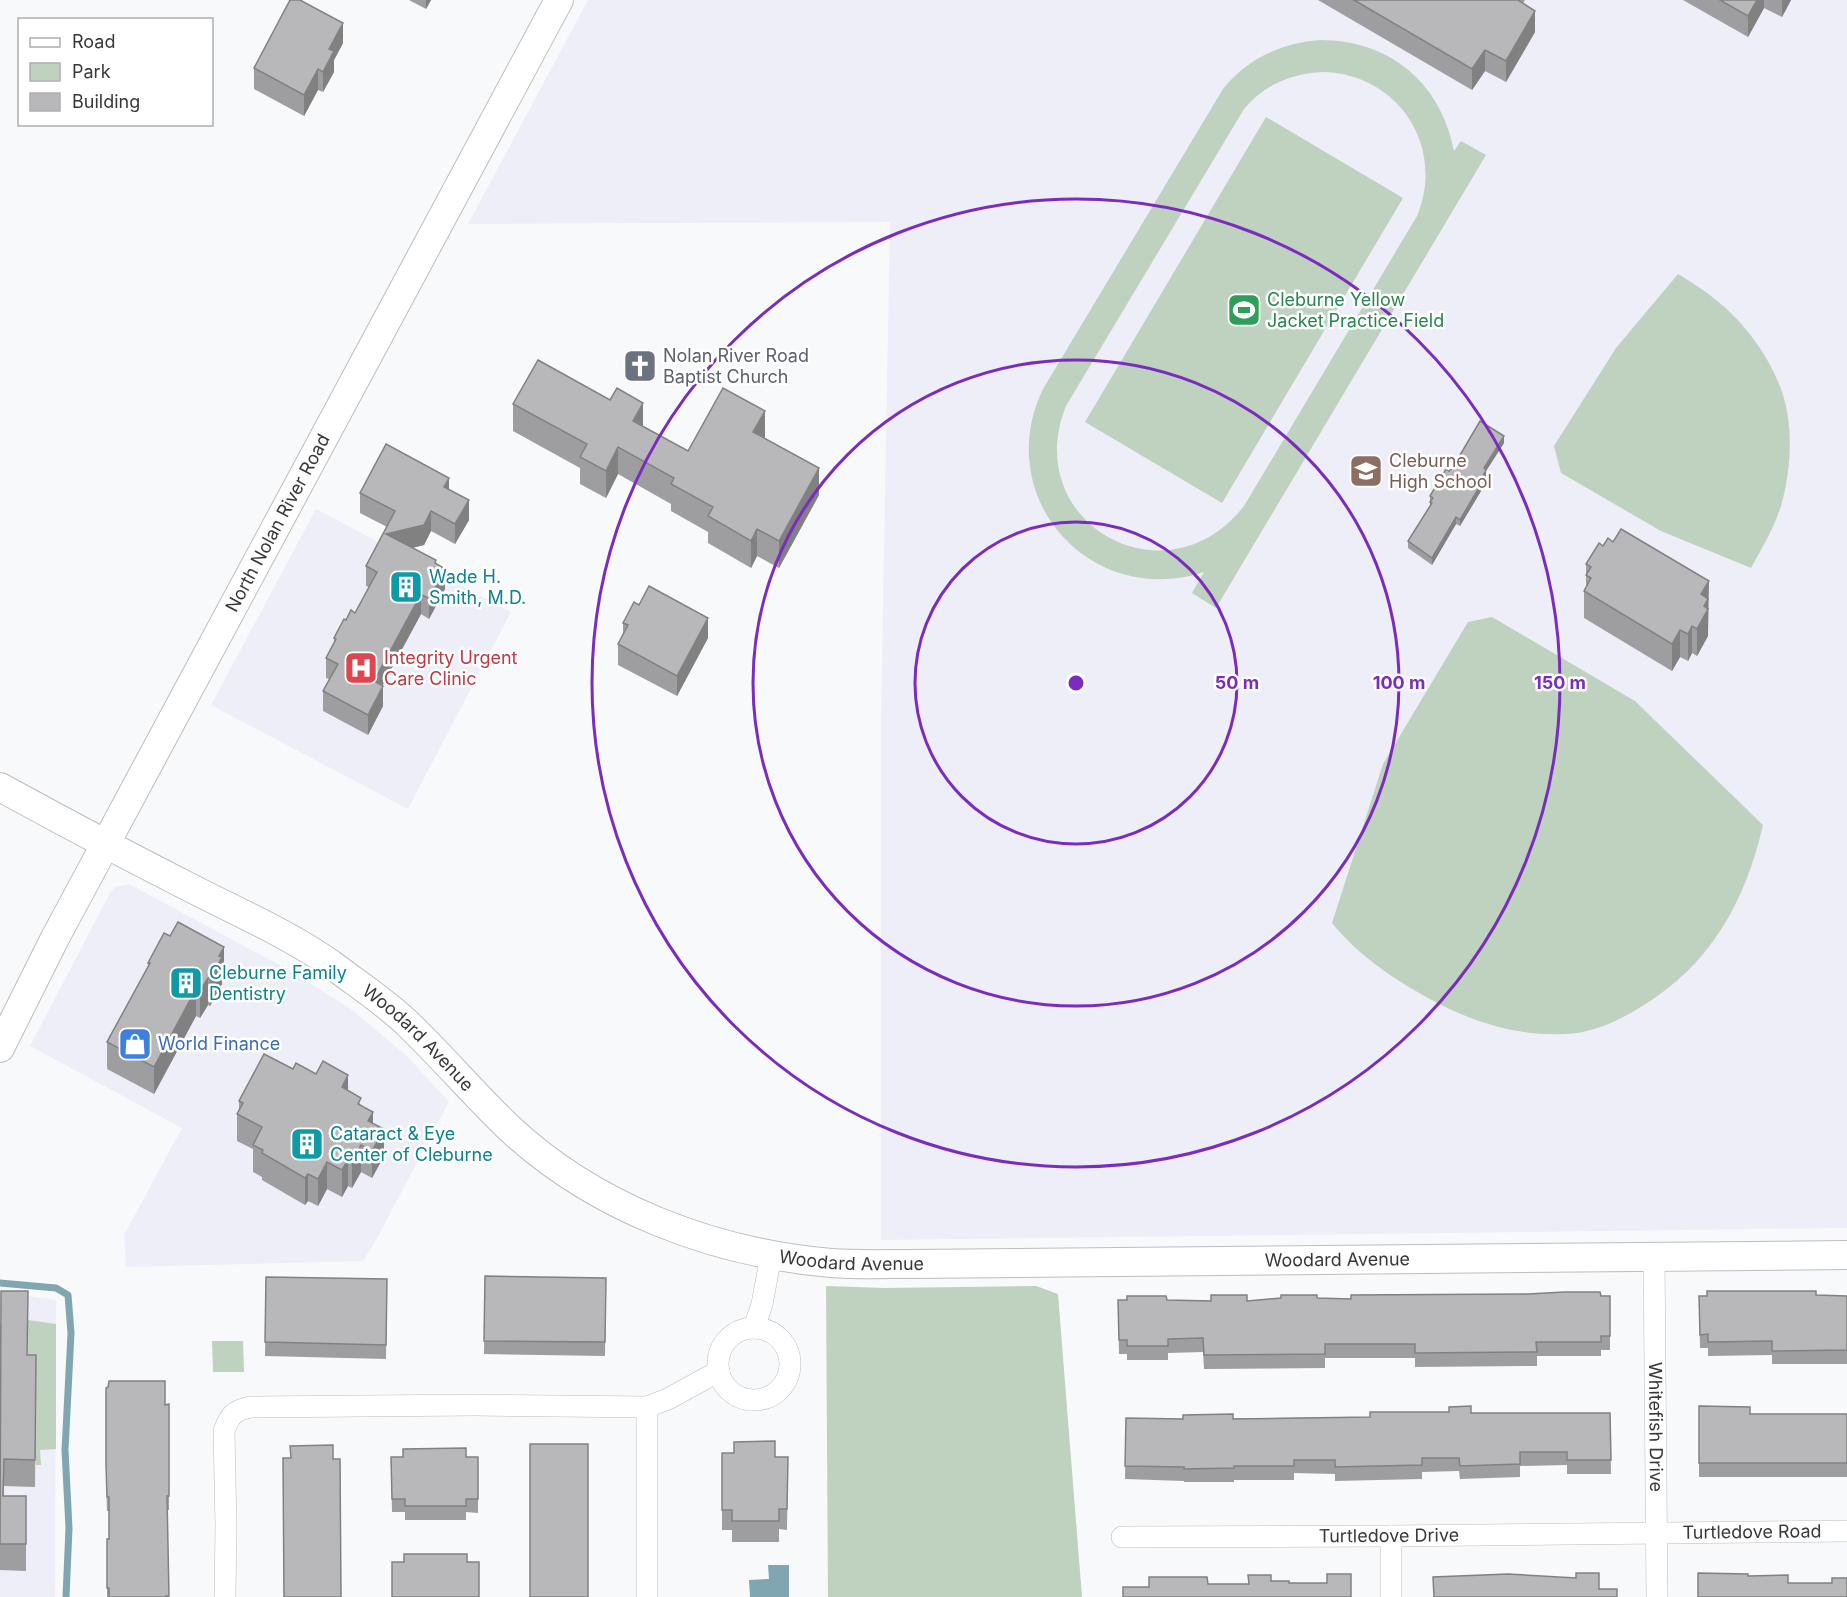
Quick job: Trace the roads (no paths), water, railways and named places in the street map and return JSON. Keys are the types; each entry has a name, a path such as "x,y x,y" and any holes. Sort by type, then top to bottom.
{"street":[{"name":"North Nolan River Road","path":"0,1048 55,938 560,0"},
{"name":"Woodard Avenue","path":"0,787 273,930 328,962 408,1024 507,1125 571,1176 617,1202 666,1225 771,1256 833,1263 910,1264 1847,1255"},
{"path":"754,1328 762,1304 771,1256"},
{"name":"Whitefish Drive","path":"1654,1256 1657,1597"},
{"path":"754,1328 767,1330 778,1337 787,1348 790,1361 789,1375 783,1386 772,1395 759,1399 746,1399 734,1393 724,1384 718,1360 726,1341 734,1334 754,1328"},
{"path":"225,1597 224,1431 229,1418 238,1410 250,1407 463,1405 646,1407 668,1399 719,1371"},
{"path":"646,1407 647,1597"},
{"name":"Turtledove Road","path":"1657,1532 1847,1531"},
{"name":"Turtledove Drive","path":"1122,1537 1657,1532"},
{"path":"1391,1536 1391,1597"}],"water":[{"path":"768,1565 789,1565 789,1597 750,1597 749,1580 769,1579"}],"waterway":[{"path":"0,1283 56,1288 68,1295 71,1333 65,1450 69,1528 66,1597"}],"place":[{"name":"Cleburne Yellow Jacket Practice Field","path":"1244,310"},
{"name":"Nolan River Road Baptist Church","path":"640,366"},
{"name":"Cleburne High School","path":"1366,471"},
{"name":"Wade H. Smith, M.D.","path":"406,587"},
{"name":"Integrity Urgent Care Clinic","path":"361,668"},
{"name":"Cleburne Family Dentistry","path":"186,983"},
{"name":"World Finance","path":"135,1044"},
{"name":"Cataract & Eye Center of Cleburne","path":"307,1144"}]}
